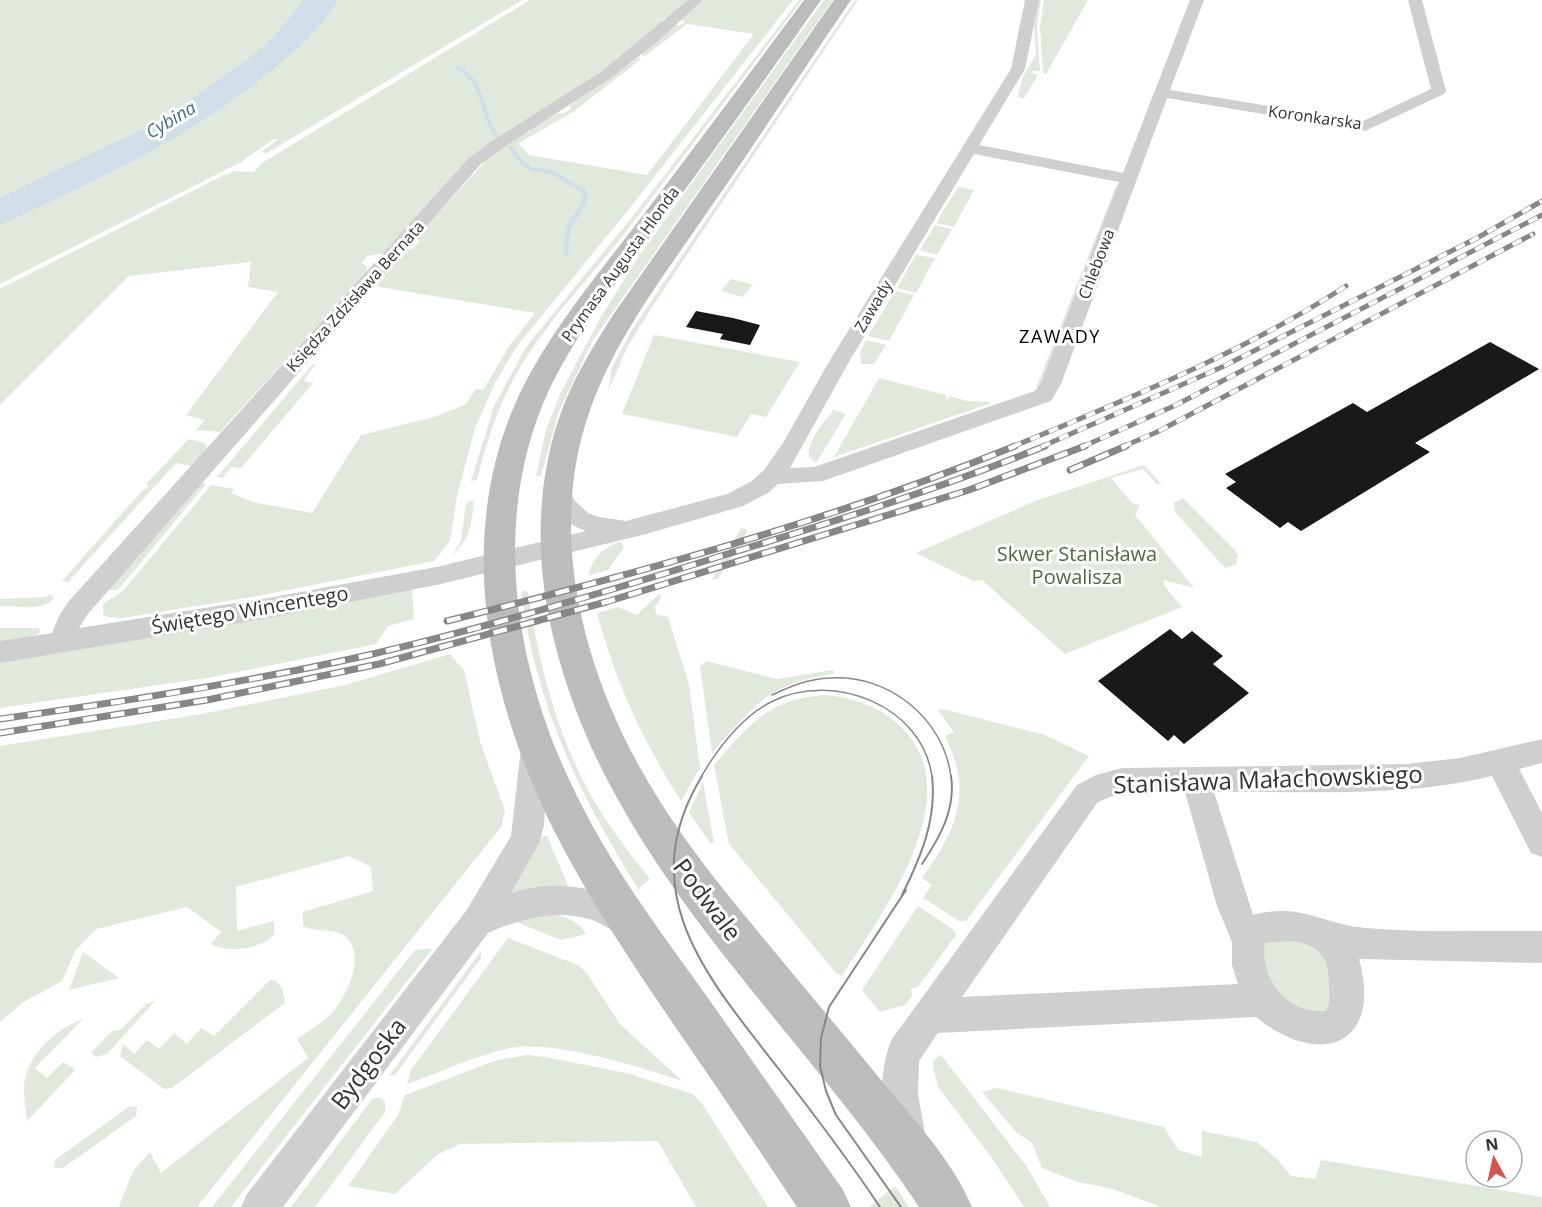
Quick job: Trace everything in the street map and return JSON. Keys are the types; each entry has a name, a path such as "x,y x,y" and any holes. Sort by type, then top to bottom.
{"main road":[{"name":"Prymasa Augusta Hlonda","path":"498,560 502,507 512,455 532,397 552,358 590,302 813,0"},
{"name":"Prymasa Augusta Hlonda","path":"556,547 558,486 572,420 602,354 657,268 843,0"},
{"name":"Podwale","path":"556,547 567,622 584,687 600,728 636,795 697,888 772,984 909,1150 947,1207"},
{"path":"498,560 507,648 521,704 535,746 576,834 636,930 826,1207"}],"street":[{"name":"Księdza Zdzisława Bernata","path":"62,641 69,621 78,608 474,162 502,140 596,82 649,41 696,0"},
{"name":"Zawady","path":"498,560 632,529 735,500 760,487 772,476 792,447 840,360 1020,64 1032,0"},
{"name":"Chlebowa","path":"772,476 815,475 1037,399 1048,388 1197,0"},
{"name":"Koronkarska","path":"1162,93 1365,126 1439,91 1415,0"},
{"path":"969,148 1129,179"},
{"name":"Zawady","path":"558,486 562,504 579,518 597,526 632,529"},
{"name":"Świętego Wincentego","path":"0,652 333,597 498,560"},
{"name":"Bydgoska","path":"260,1207 477,922 525,841 529,825 535,746"},
{"name":"Stanisława Małachowskiego","path":"909,1150 902,1107 900,1060 904,1051 1087,795 1113,781 1195,778 1406,777 1460,771 1542,750"},
{"path":"1500,762 1542,843"},
{"path":"1195,778 1233,906 1247,939 1249,968 1262,1000 1276,1014 1292,1023 1320,1029 1335,1025 1344,1016 1346,1008 1345,966 1340,953 1329,939 1312,929 1289,925 1269,926 1254,930 1247,939"},
{"name":"Bydgoska","path":"477,922 510,907 531,901 563,900 614,913 636,930"},
{"path":"1329,939 1367,944 1542,947"},
{"path":"928,1016 1262,1000"}],"green space":[{"path":"0,0 317,0 253,74 0,201"},
{"path":"333,0 522,0 267,153 261,152 279,139 274,139 241,162 0,284 0,210 78,182"},
{"path":"530,0 690,0 664,18 662,20 666,21 588,83 486,146 471,158 383,253 368,256 361,263 367,266 366,272 220,432 196,430 205,420 186,415 278,292 248,287 251,262 129,276 0,405 0,289 224,175 235,171 254,172 262,163"},
{"path":"703,0 793,0 629,209 517,346 494,385 475,428 457,496 450,541 434,561 257,596 123,618 107,617 103,614 103,604 123,591 211,485 234,489 231,493 253,502 312,513 361,435 431,418 465,405 476,389 483,390 510,345 535,313 373,286 404,250 413,249 420,241 415,238 495,151 524,133 531,132 529,129 558,113 565,113 571,109 569,106 638,58 641,59 573,112 519,143 529,155 647,175 754,34 687,24 645,56 641,55 675,25 685,22 681,20"},
{"path":"799,0 802,0 628,229 535,344 505,397 491,432 477,480 471,481 494,406 526,347 637,211"},
{"path":"824,0 833,0 593,340 559,411 541,476 536,476 546,430 561,392 602,315 639,256"},
{"path":"855,0 858,0 652,307 627,348 608,391 612,367 633,328"},
{"path":"1038,0 1041,0 1037,26 1040,71 1031,73 1038,75 1024,98 1018,97 1022,79 1036,54 1034,27"},
{"path":"1044,0 1088,0 1046,74 1043,72 1040,27"},
{"path":"1116,186 1118,188 1042,386 1036,388"},
{"path":"958,187 974,190 954,227 936,223"},
{"path":"935,225 952,229 937,255 920,250"},
{"path":"916,255 935,258 916,293 897,288"},
{"path":"731,279 753,284 743,297 721,291"},
{"path":"895,291 914,295 889,341 868,336"},
{"path":"654,335 800,362 766,417 751,414 737,437 622,414"},
{"path":"866,340 886,345 874,364 861,364 860,352"},
{"path":"316,363 304,381 313,383 241,468 231,467 223,478 217,477 312,365"},
{"path":"879,378 946,395 946,400 950,396 967,401 990,402 834,457"},
{"path":"833,410 846,414 816,463 809,457 810,445 816,432"},
{"path":"189,439 205,443 207,448 192,466 176,463 68,582 62,581 141,492 149,486 146,484"},
{"name":"Skwer Stanisława Powalisza","path":"1144,465 1162,485 1156,483 1143,469 1111,478 1132,503 1140,505 1135,515 1194,588 1163,580 1165,587 1182,607 1065,654 982,580 973,581 916,553 1035,501"},
{"path":"206,484 118,590 106,590 197,485"},
{"path":"1184,499 1235,550 1238,556 1236,565 1225,568 1175,512 1174,502"},
{"path":"474,501 469,531 452,556 461,541 466,503"},
{"path":"741,528 748,530 718,579 712,579"},
{"path":"621,541 624,547 608,570 589,575 600,553"},
{"path":"412,589 414,619 388,626 376,644 207,678 0,708 0,661"},
{"path":"524,590 528,592 538,648 553,704 573,758 599,809 650,879 638,889 596,817 549,712 528,635 521,593"},
{"path":"660,593 661,598 655,607 656,614 668,617 689,685 700,768 681,801 632,711 604,638 597,613 618,607 637,615"},
{"path":"50,594 54,598 36,607 0,606 0,599 46,597"},
{"path":"0,628 39,628 40,632 0,644"},
{"path":"450,654 464,670 480,741 505,811 501,827 197,1207 119,1207 133,1171 150,1152 161,1173 308,1058 297,1039 323,1021 337,1007 352,977 355,956 352,946 342,934 303,926 303,912 373,891 371,867 349,856 236,887 237,931 274,921 274,934 253,947 235,949 211,944 221,932 187,907 96,929 75,951 62,981 22,1003 0,1022 0,746 202,714 345,685"},
{"path":"707,661 777,679 833,670 834,674 794,683 764,699 739,722 712,753 700,666"},
{"path":"828,695 849,699 877,709 902,728 921,756 927,787 924,820 912,855 878,921 842,976 836,973 729,844 714,765 738,737 776,707 808,697"},
{"path":"942,709 1045,735 1089,756 966,921 959,921 923,898 932,885 922,878 952,827 959,793 954,756 945,736 954,732 938,710"},
{"path":"703,782 714,842 711,844 689,813"},
{"path":"543,836 547,836 568,885 564,888 534,887 505,897"},
{"path":"918,906 954,930 956,935 918,987 911,988 912,996 905,1005 880,1012 862,990"},
{"path":"553,914 576,923 586,934 561,940 516,922 525,918"},
{"path":"1271,936 1321,946 1335,995 1322,1018 1269,994 1257,943"},
{"path":"508,938 578,965 586,972 620,1024 682,1081 597,1056 573,1051 529,1047 511,1048 485,1055 407,1084 411,1070"},
{"path":"433,948 231,1207 212,1207 415,950"},
{"path":"481,951 481,958 395,1075 389,1076"},
{"path":"83,952 119,978 69,990"},
{"path":"270,980 275,980 282,988 285,1003 172,1088 164,1089 120,1056 123,1044 134,1054 147,1040 159,1049 174,1033 187,1044 201,1028 214,1036"},
{"path":"155,1001 107,1054 96,1057 91,1053 112,1031 120,1030 146,1004"},
{"path":"83,1019 35,1068 47,1078 63,1062 75,1070 27,1121 24,1088 30,1065 43,1045 52,1037"},
{"path":"527,1055 626,1073 693,1094 703,1105 768,1207 696,1207 658,1141 460,1144 437,1155 395,1194 348,1186 398,1115 405,1095 497,1060"},
{"path":"941,1055 1027,1167 1050,1207 1024,1207 992,1158 939,1088 933,1067 934,1060"},
{"path":"997,1088 1164,1127 1178,1150 1202,1157 1202,1131 1257,1142 1277,1159 1291,1176 1315,1179 1321,1160 1464,1184 1464,1189 1494,1189 1542,1197 1542,1207 1161,1207 1113,1189 1078,1182 1042,1168 1032,1143 1016,1132 982,1092"},
{"path":"373,1098 381,1098 385,1101 385,1112 315,1207 291,1207"},
{"path":"130,1106 137,1107 136,1116 63,1168 54,1168 55,1160"},
{"path":"895,1186 909,1207 870,1207 870,1206"}],"water":[{"name":"Cybina","path":"304,0 338,0 305,40 276,67 235,98 204,120 138,158 0,225 0,198 149,126 184,105 256,53 275,36"}],"building":[{"path":"696,311 760,325 750,345 720,339 723,334 686,327"},
{"path":"1490,342 1539,369 1415,443 1430,452 1301,531 1288,522 1280,528 1226,488 1236,482 1225,474 1353,403 1367,412"},
{"path":"1170,629 1182,639 1192,631 1223,656 1213,664 1249,693 1184,744 1174,735 1168,741 1098,681"}],"waterway":[{"path":"458,68 467,74 478,89 495,134"},
{"path":"511,147 519,159 531,169 552,172 585,193"},
{"path":"566,253 568,228 583,205 585,193"}],"tram line":[{"path":"772,695 800,684 830,678 852,679 892,692 910,704 937,736 946,756 951,777"},
{"path":"701,777 732,734 762,707 797,693 822,690 848,693 872,701 894,714 912,731 925,752 932,777"},
{"path":"702,776 682,818 674,858 676,896 687,932 704,967 727,1001 830,1136 880,1207"},
{"path":"902,895 921,852 930,823 932,776"},
{"path":"922,864 935,844 949,811 951,776"},
{"path":"901,1207 836,1115 826,1091 820,1066 821,1038 829,1007 906,890"}],"railway":[{"path":"1470,242 1542,201"},
{"path":"1082,447 1176,405 1542,215"},
{"path":"1122,447 1157,432 1533,234"},
{"path":"1041,447 1222,367 1475,239"},
{"path":"1012,447 1225,354 1307,310 1346,286"},
{"path":"447,621 734,544 876,498 1015,446"},
{"path":"0,719 137,699 274,675 454,634 588,597 843,518 965,477 1045,446"},
{"path":"0,733 207,700 379,664 606,602 969,490 1085,446"},
{"path":"1070,470 1126,446"}],"district":[{"name":"ZAWADY","path":"1060,337"}]}
